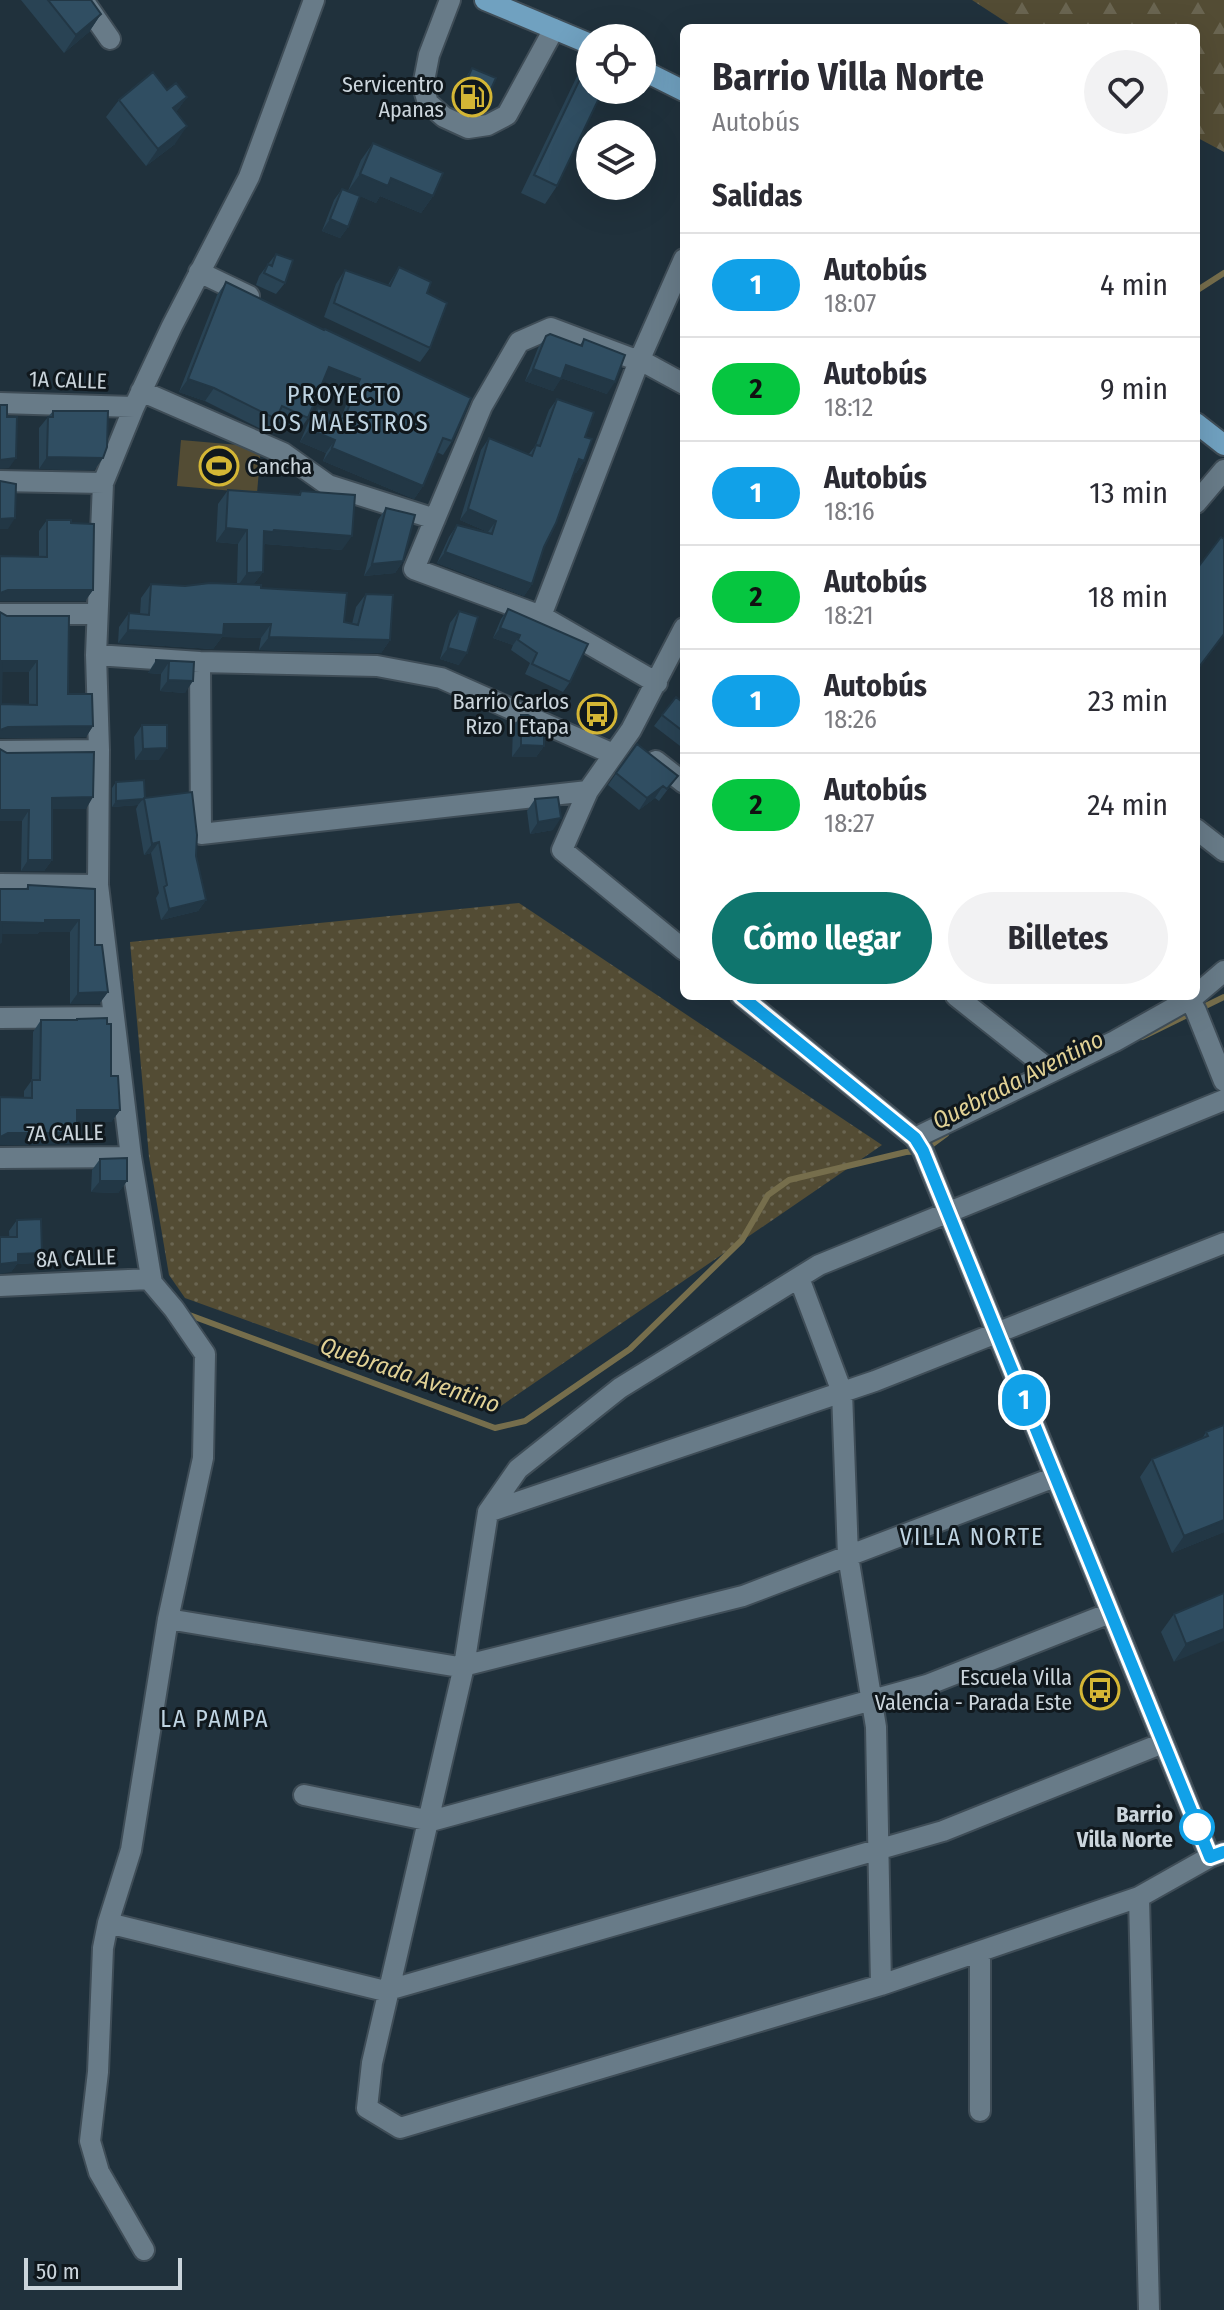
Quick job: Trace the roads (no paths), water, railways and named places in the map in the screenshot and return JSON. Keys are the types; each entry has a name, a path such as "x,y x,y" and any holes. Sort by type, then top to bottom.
{"main road":[{"path":"485,0 576,38"},
{"path":"656,77 680,89"},
{"path":"1200,426 1224,445"}],"street":[{"path":"83,0 110,39"},
{"path":"144,2250 99,2172 90,2141 98,2072 103,1948 131,1850 168,1619 203,1458 205,1354 152,1283 131,1157 98,885 96,614 103,483 138,399 249,177 314,0"},
{"path":"450,0 429,55 423,86 428,103 444,117 468,128 488,125 507,115 554,29"},
{"path":"541,616 639,361 680,268"},
{"path":"199,272 270,305"},
{"path":"657,683 541,616 414,569 435,519 475,402 519,342 551,328 639,361 680,382"},
{"path":"138,399 283,453 328,485 435,519"},
{"name":"1A CALLE","path":"0,403 138,399"},
{"path":"1200,498 1224,470"},
{"path":"0,481 103,483"},
{"path":"0,614 96,614"},
{"path":"680,636 626,737 588,791 562,850 680,947"},
{"path":"96,655 200,662 377,666 441,678 613,754"},
{"path":"200,662 201,834 588,791"},
{"path":"626,737 680,780"},
{"path":"0,751 99,750"},
{"path":"1200,832 1224,851"},
{"path":"0,884 98,885"},
{"path":"1200,990 1224,971"},
{"path":"746,1000 915,1138 923,1151 948,1213 997,1332 1163,1743 1217,1855 1139,1897 980,1952 881,1985 400,2128 367,2108 372,2063 464,1666 488,1512 518,1469 620,1388 819,1265 948,1213 1224,1100"},
{"path":"961,1000 1051,1071"},
{"path":"915,1138 1115,1041 1187,1000"},
{"path":"1193,1000 1224,1081"},
{"path":"0,1018 114,1017"},
{"name":"7A CALLE","path":"0,1158 131,1157"},
{"path":"488,1512 842,1392 1224,1243"},
{"path":"799,1278 842,1392 848,1556 876,1727 881,1985"},
{"name":"8A CALLE","path":"0,1286 150,1279 152,1283"},
{"path":"168,1619 459,1667 743,1596 1055,1477"},
{"path":"304,1795 428,1821 927,1685 1110,1613"},
{"path":"108,1923 385,1991 943,1831 1163,1743"},
{"path":"1139,1897 1149,2310"},
{"path":"980,1952 980,2111"}],"waterway":[{"path":"1200,288 1224,273"},
{"name":"Quebrada Aventino","path":"1142,1037 1224,997"},
{"name":"Quebrada Aventino","path":"184,1313 495,1428 525,1421 630,1349 742,1240 768,1195 789,1180 906,1152 923,1151 946,1134"}],"place":[{"name":"Servicentro Apanas","path":"472,97"},
{"name":"Cancha","path":"219,466"},
{"name":"Barrio Carlos Rizo I Etapa","path":"597,714"},
{"name":"Escuela Villa Valencia - Parada Este","path":"1100,1690"},
{"name":"Barrio Villa Norte","path":"1197,1827"}],"district":[{"name":"PROYECTO LOS MAESTROS","path":"345,409"},
{"name":"VILLA NORTE","path":"972,1537"},
{"name":"LA PAMPA","path":"215,1719"}]}
